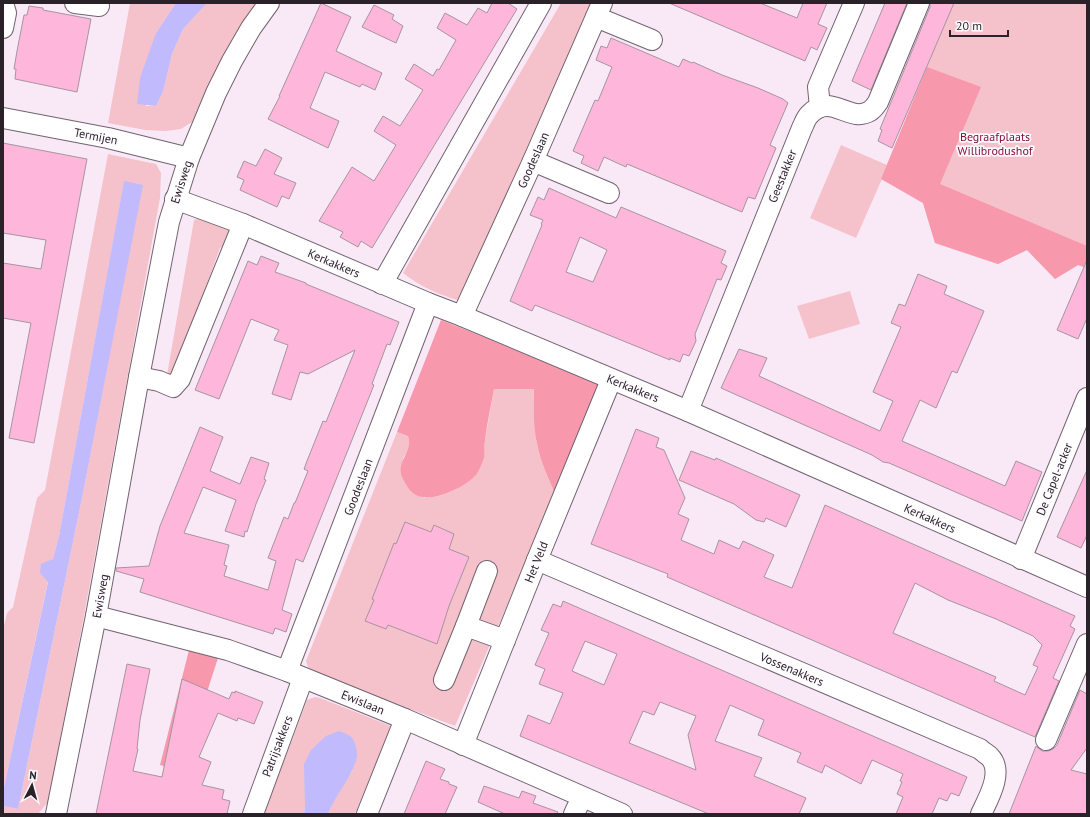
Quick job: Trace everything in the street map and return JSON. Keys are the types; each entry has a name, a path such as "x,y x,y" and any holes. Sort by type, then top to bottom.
{"street":[{"path":"75,3 99,6"},
{"name":"Ewisweg","path":"56,814 96,616 139,378 169,222 175,199 202,124 232,61 251,28 269,3"},
{"path":"382,284 542,3"},
{"path":"854,3 818,87 820,107 834,106 854,114 864,114 871,110 878,102 920,3"},
{"path":"599,10 652,40"},
{"name":"Goodeslaan","path":"462,316 533,161 599,10"},
{"name":"Geestakker","path":"688,411 802,128 809,115 820,107"},
{"name":"Termijen","path":"3,118 108,138 189,158"},
{"path":"533,161 608,193"},
{"name":"Kerkakkers","path":"175,199 242,224 688,411 1087,587"},
{"path":"139,378 159,381 173,387 180,379 242,224"},
{"name":"Goodeslaan","path":"295,674 428,303"},
{"name":"Het Veld","path":"463,745 611,380"},
{"name":"De Capel-acker","path":"1021,559 1087,398"},
{"name":"Vossenakkers","path":"537,560 980,749 991,758 996,773 992,788 981,814"},
{"path":"444,680 487,571"},
{"name":"Ewislaan","path":"96,616 228,650 295,674 405,719 463,745 578,805 622,814"},
{"path":"466,626 505,640"},
{"path":"1046,740 1087,644"},
{"name":"Patrijsakkers","path":"253,814 295,674"},
{"path":"367,814 405,719"}],"green space":[{"path":"130,3 176,3 156,33 146,106 156,106 163,92 172,54 183,29 207,3 256,3 243,21 206,89 192,122 181,129 166,131 145,130 108,123"},
{"path":"561,3 592,3 461,301 445,296 423,286 403,273"},
{"name":"Begraafplaats Willibrodushof","path":"953,3 1087,3 1087,268 1078,265 1055,279 1027,250 998,264 935,243 923,203 882,179 856,238 810,218 841,145 887,165"},
{"path":"108,154 156,164 161,173 160,198 84,616 48,802 38,814 3,814 3,806 18,809 82,498 142,186 124,182 59,536 53,559 40,573 48,581 3,792 3,630 7,613 13,607 37,498 45,490"},
{"path":"202,217 231,227 231,241 220,248 173,376 167,375 194,220"},
{"path":"850,291 860,324 809,339 797,306"},
{"path":"494,389 534,389 534,426 539,454 555,494 455,726 315,673 308,667 306,661 397,432 408,436 409,447 403,458 424,498 439,496 457,489 484,457 485,440"},
{"path":"315,697 391,726 355,814 328,814 333,802 352,771 357,756 353,739 305,807 304,814 263,814 307,700"}],"shaded area":[{"path":"176,3 207,3 183,29 172,54 163,92 156,106 137,104 140,78 156,33"},
{"path":"927,67 981,87 940,184 1087,246 1087,268 1078,265 1055,279 1027,250 998,264 935,243 923,203 881,179"},
{"path":"124,181 143,185 82,498 18,809 3,806 3,792 48,582 40,573 41,564 53,559 59,536"},
{"path":"441,320 599,383 600,389 555,494 545,471 536,441 534,389 494,389 486,434 484,458 476,475 467,483 445,494 433,497 418,496 408,488 401,473 401,467 407,452 409,442 408,436 397,432"},
{"path":"189,650 218,658 195,729 185,772 160,765"},
{"path":"339,731 349,735 353,739 357,753 355,765 328,814 304,814 304,764 311,750 326,736"}],"building":[{"path":"321,3 351,17 336,51 382,73 375,90 362,84 360,87 325,72 310,108 339,121 328,148 268,119 280,96"},
{"path":"492,3 508,3 517,9 372,248 361,241 358,247 340,237 343,232 319,221 352,167 374,181 396,145 374,131 383,116 400,126 423,90 405,79 414,64 433,76 437,69 439,70 456,40 437,28 445,13 467,25 478,8 487,13"},
{"path":"669,3 760,3 797,18 803,3 827,3 818,24 827,28 817,50 811,47 805,61"},
{"path":"885,3 907,3 871,90 852,81"},
{"path":"930,3 954,3 892,148 878,141 882,130 880,129 930,7"},
{"path":"374,5 394,15 392,19 403,26 396,43 362,27"},
{"path":"29,6 91,19 77,92 15,79 16,69 14,69 17,51 24,15 27,15"},
{"path":"611,38 679,67 683,59 692,63 693,62 722,75 758,88 783,99 788,103 770,145 776,148 755,199 748,197 742,212 627,164 626,167 604,157 598,171 581,163 584,156 573,151 595,100 598,101 612,67 596,60 601,46 607,48"},
{"path":"3,143 87,159 34,443 9,438 31,323 3,318 3,263 41,269 46,240 3,233"},
{"path":"265,149 282,158 274,174 296,183 289,199 282,196 277,207 240,190 244,180 237,177 244,161 256,166"},
{"path":"549,188 616,218 621,207 726,251 721,263 727,266 721,280 717,279 695,334 696,341 689,356 683,354 680,362 670,358 670,360 535,305 532,311 510,301 542,225 543,220 530,215 538,197 544,200","holes":["580,237 607,250 593,282 566,272"]},
{"path":"261,256 279,263 275,272 306,283 399,322 390,345 387,344 372,384 374,385 303,562 296,559 282,610 292,614 286,632 275,628 273,634 140,592 144,579 116,571 116,568 149,566 160,526 200,427 223,437 210,471 240,484 251,457 269,463 264,479 266,480 247,532 245,531 244,537 225,531 236,500 203,487 184,533 229,545 224,565 227,566 224,576 268,590 276,561 268,558 284,517 288,519 295,503 308,471 304,469 307,461 323,421 326,422 355,350 308,374 300,372 291,400 272,394 288,345 274,340 279,330 251,319 219,399 195,390 248,261 257,265"},
{"path":"1087,260 1087,318 1078,339 1057,330"},
{"path":"918,274 947,286 944,294 984,311 957,373 952,371 936,408 920,400 902,441 1005,486 1016,461 1042,472 1022,521 889,463 883,462 872,455 721,388 739,349 767,358 759,376 880,431 893,401 873,392 901,327 891,323 899,304 905,306"},
{"path":"636,429 659,438 656,447 664,450 685,498 678,514 689,519 681,540 714,554 719,540 739,549 743,541 774,555 764,577 792,588 825,505 1075,616 1070,626 1075,629 1053,678 1059,681 1035,737 667,577 668,574 591,544","holes":["915,583 948,600 996,619 1033,636 1042,645 1033,665 1038,667 1025,695 994,681 996,677 893,633"]},
{"path":"691,451 715,460 716,458 800,495 786,527 766,518 764,522 756,520 734,504 679,480"},
{"path":"1087,470 1087,535 1081,548 1057,537"},
{"path":"405,522 431,532 434,525 454,534 449,549 469,557 449,606 437,644 388,625 386,629 365,621 394,543 396,544"},
{"path":"563,601 967,777 959,796 951,793 947,801 939,798 932,814 896,814 903,797 897,794 902,782 900,781 903,774 872,760 861,784 825,765 822,773 797,762 801,753 758,735 764,720 730,705 715,741 762,758 754,776 806,798 799,814 709,814 520,736 528,715 550,724 563,693 539,684 545,669 535,665 549,633 541,630 553,604 561,607","holes":["585,641 617,654 604,685 572,671","660,702 696,716 688,735 696,770 629,743 643,711 654,715"]},
{"path":"127,664 150,669 140,720 138,749 133,771 162,777 182,679 229,699 232,692 235,693 235,691 263,702 254,724 238,718 237,721 218,713 199,757 211,762 202,785 224,790 222,799 230,801 227,814 96,814"},
{"path":"1080,690 1087,694 1087,748 1071,770 1087,774 1087,814 1009,814 1036,746 1042,751 1048,751 1057,745"},
{"path":"426,761 445,769 440,779 457,787 445,814 404,814"},
{"path":"484,786 519,798 522,791 536,796 533,803 558,812 557,814 505,814 478,802"}]}
